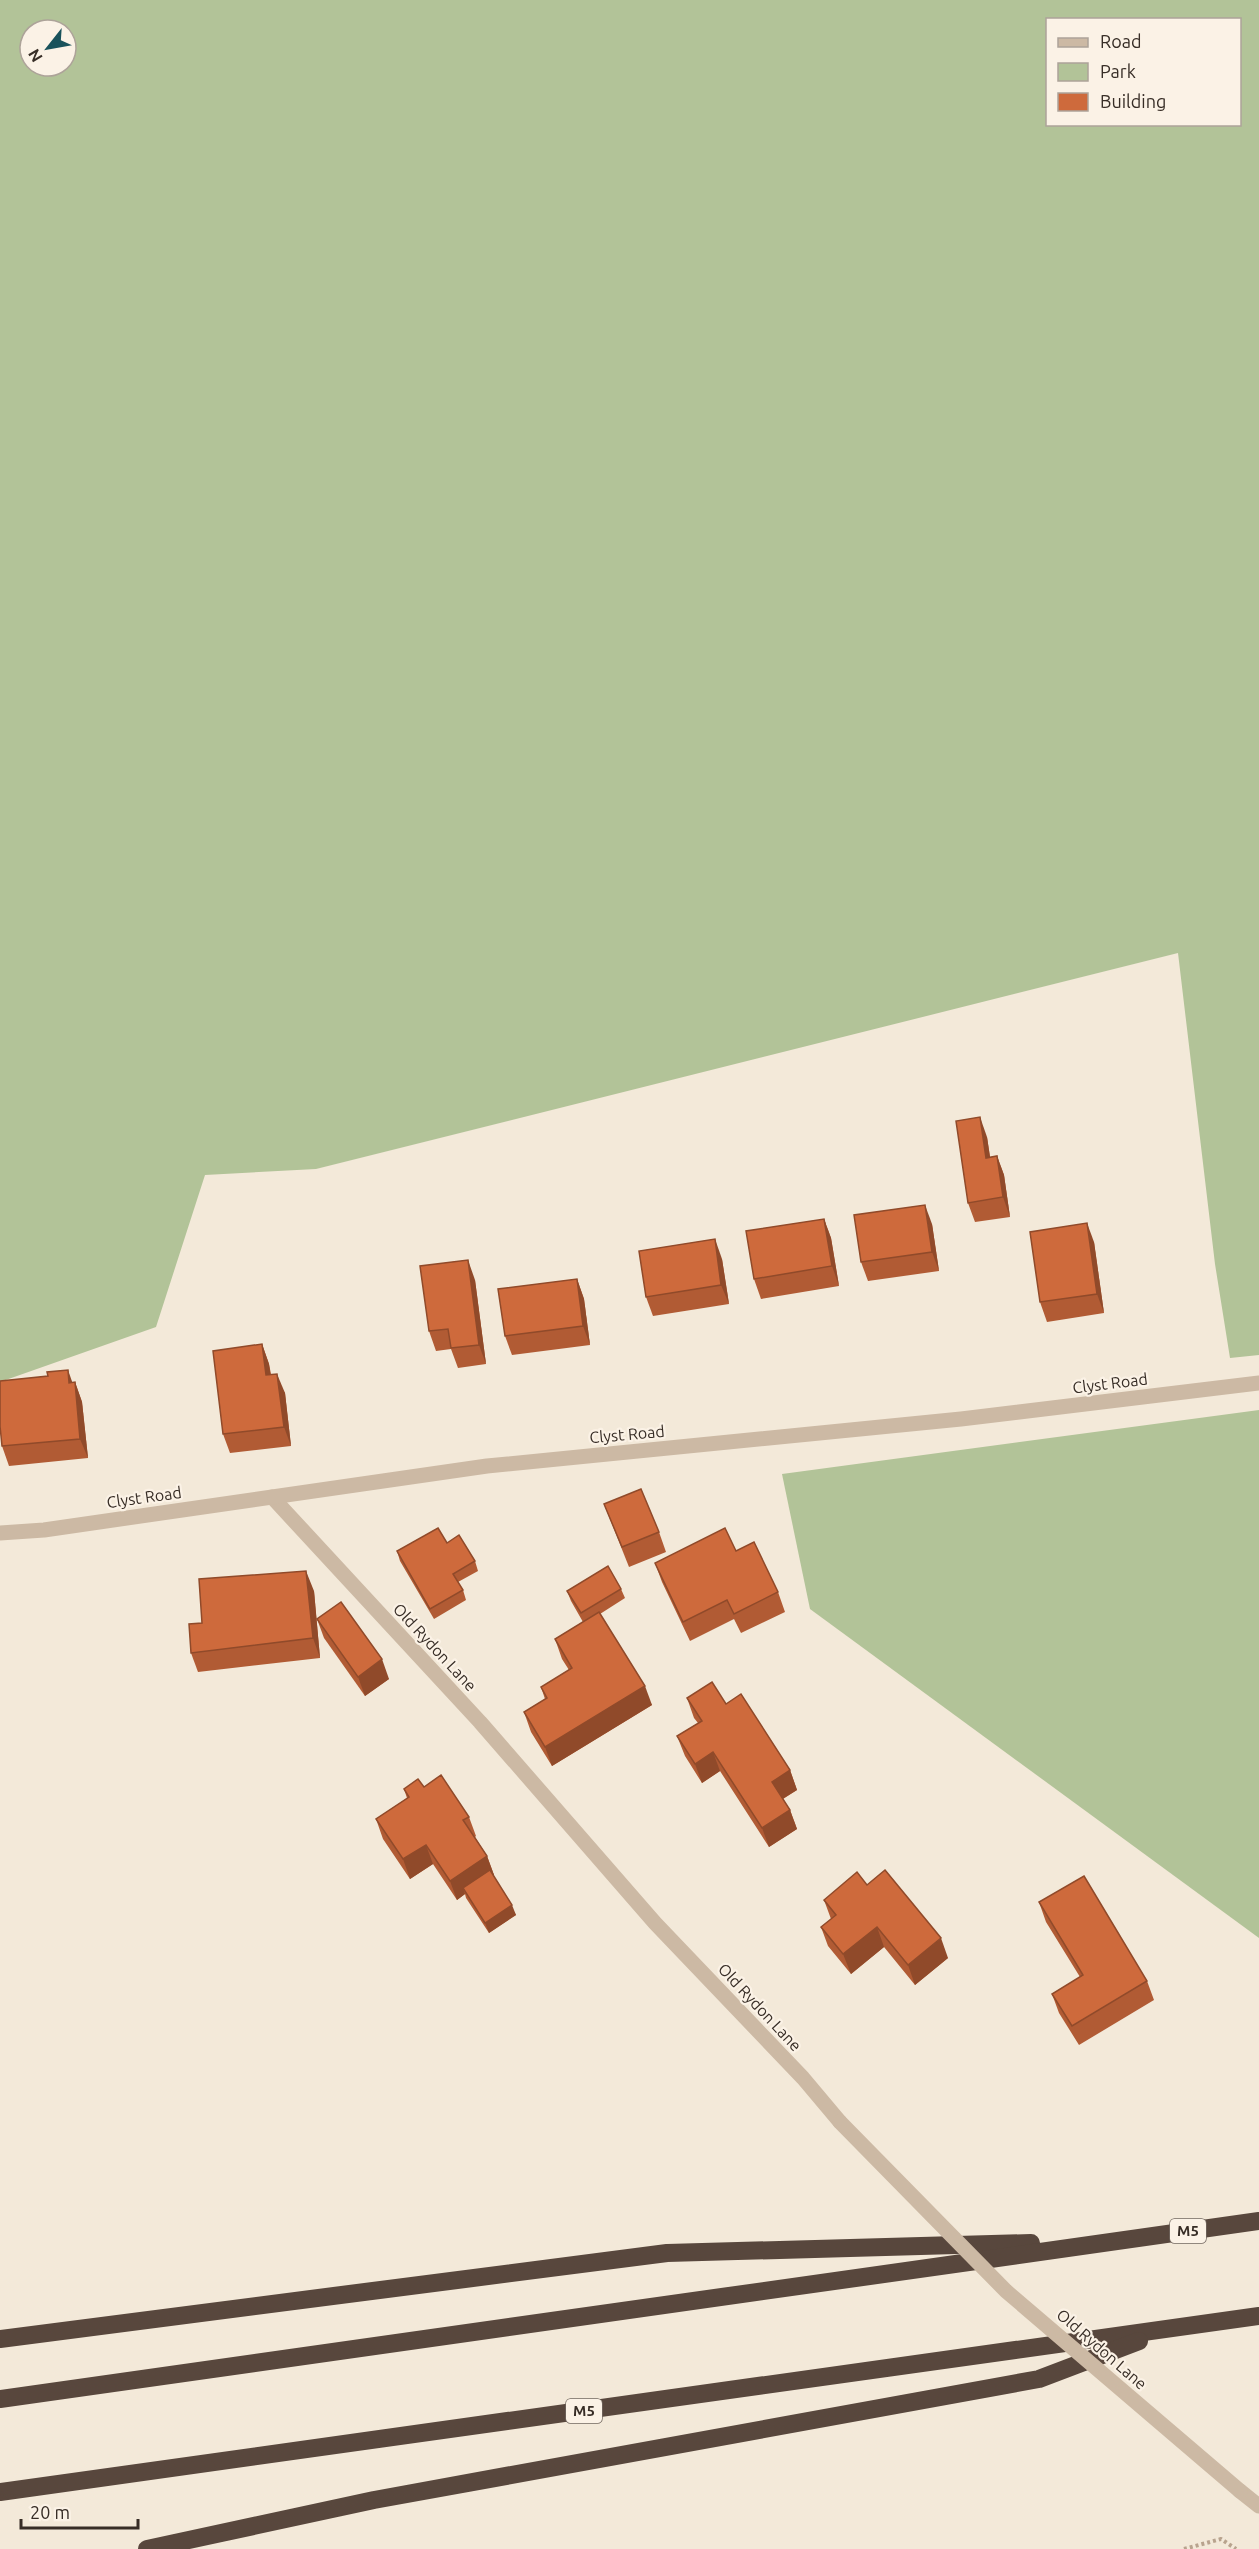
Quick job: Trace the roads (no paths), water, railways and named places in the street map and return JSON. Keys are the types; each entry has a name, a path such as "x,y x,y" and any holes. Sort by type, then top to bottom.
{"highway":[{"name":"M5","path":"0,2399 1259,2221"},
{"name":"M5","path":"0,2339 667,2253 1117,2241"},
{"name":"M5","path":"0,2492 1259,2316"},
{"name":"M5","path":"147,2549 374,2500 1039,2379 1169,2330"}],"street":[{"name":"Clyst Road","path":"0,1533 44,1530 487,1466 961,1419 1259,1383"},
{"name":"Old Rydon Lane","path":"272,1497 480,1722 655,1923 803,2078 840,2122 1006,2290 1259,2506"}]}
